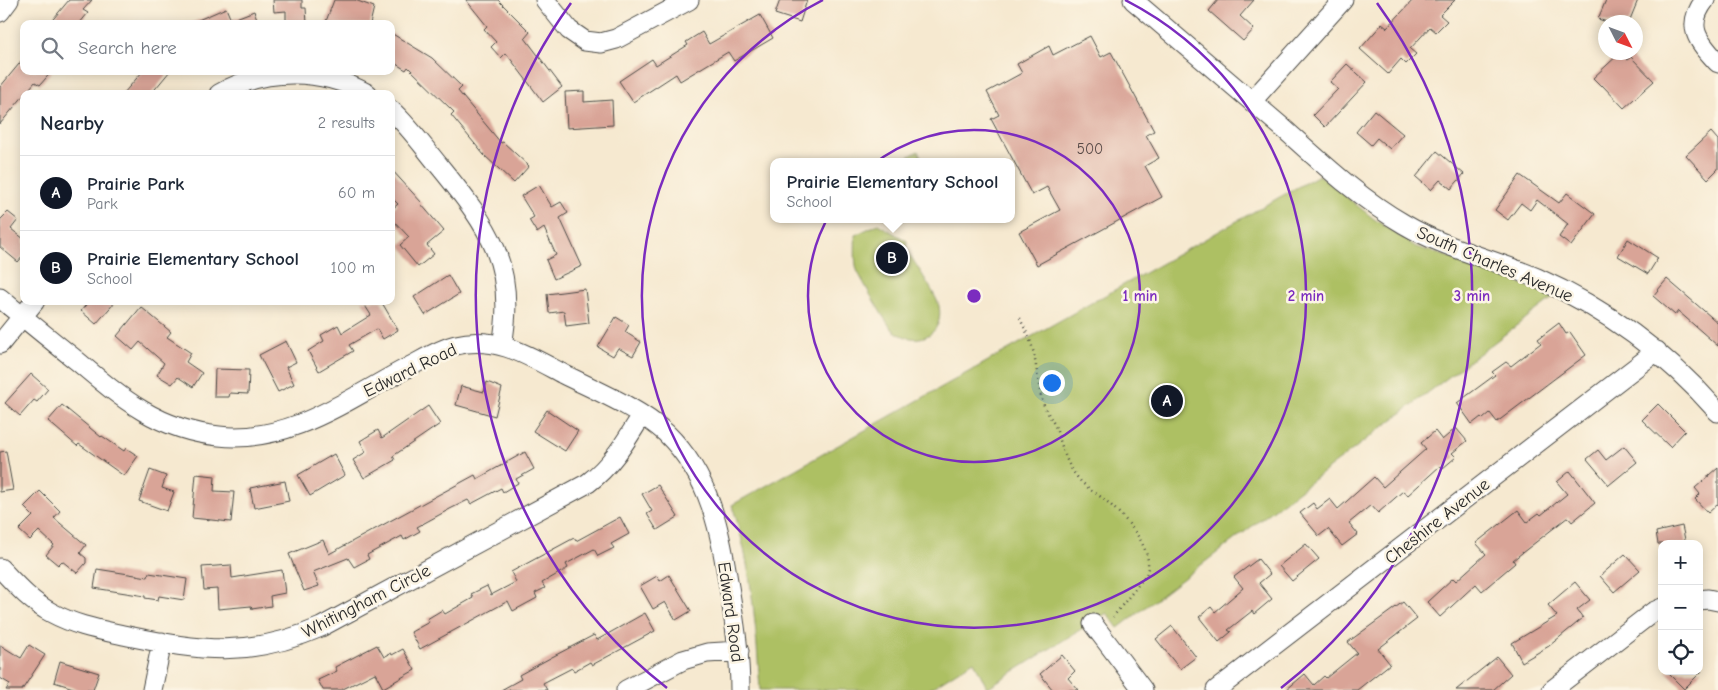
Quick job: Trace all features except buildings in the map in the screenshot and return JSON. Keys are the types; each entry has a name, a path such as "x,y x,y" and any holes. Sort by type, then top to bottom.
{"street":[{"path":"0,12 9,0"},
{"path":"545,0 569,30 585,41 601,43 616,39 688,0"},
{"name":"South Charles Avenue","path":"1133,0 1380,209 1438,242 1537,278 1583,301 1620,324 1657,351 1718,412"},
{"path":"1252,101 1343,0"},
{"path":"1705,0 1699,7 1696,16 1696,34 1701,44 1718,63"},
{"path":"227,90 240,83 257,78 280,75"},
{"path":"316,75 341,81 360,90"},
{"path":"395,114 417,138 471,205 495,246 507,297 506,322 502,345"},
{"name":"Edward Road","path":"0,298 135,408 171,426 196,433 221,437 260,435 288,429 314,418 425,358 454,346 485,342 502,345 532,358 642,415 664,432 683,451 711,501 724,558 739,651 740,690"},
{"path":"0,344 33,305"},
{"name":"Cheshire Avenue","path":"1216,690 1657,351"},
{"name":"Whitingham Circle","path":"0,568 38,605 74,624 102,631 207,649 231,650 273,644 300,637 321,627 588,483 599,475 612,461 642,415"},
{"path":"1703,600 1718,601"},
{"path":"1552,690 1658,610"},
{"path":"1093,624 1143,690"},
{"path":"152,690 162,642"},
{"path":"626,690 683,660 707,653 739,651"}],"path":[{"path":"1020,318 1031,342 1043,403 1054,425 1062,451 1078,479 1111,506 1130,525 1146,552 1149,568 1146,575 1113,617"}],"green space":[{"path":"918,151 922,158 906,158"},
{"path":"1319,175 1374,219 1416,247 1462,261 1554,297 1118,628 1107,613 987,688 974,661 928,690 760,690 755,620 749,573 732,505"},
{"path":"878,224 907,241 906,249 937,301 940,317 933,332 926,336 909,338 892,329 857,270 855,235"}],"place":[{"name":"Prairie Elementary School","path":"892,258"},
{"name":"Prairie Park","path":"1167,401"}]}
